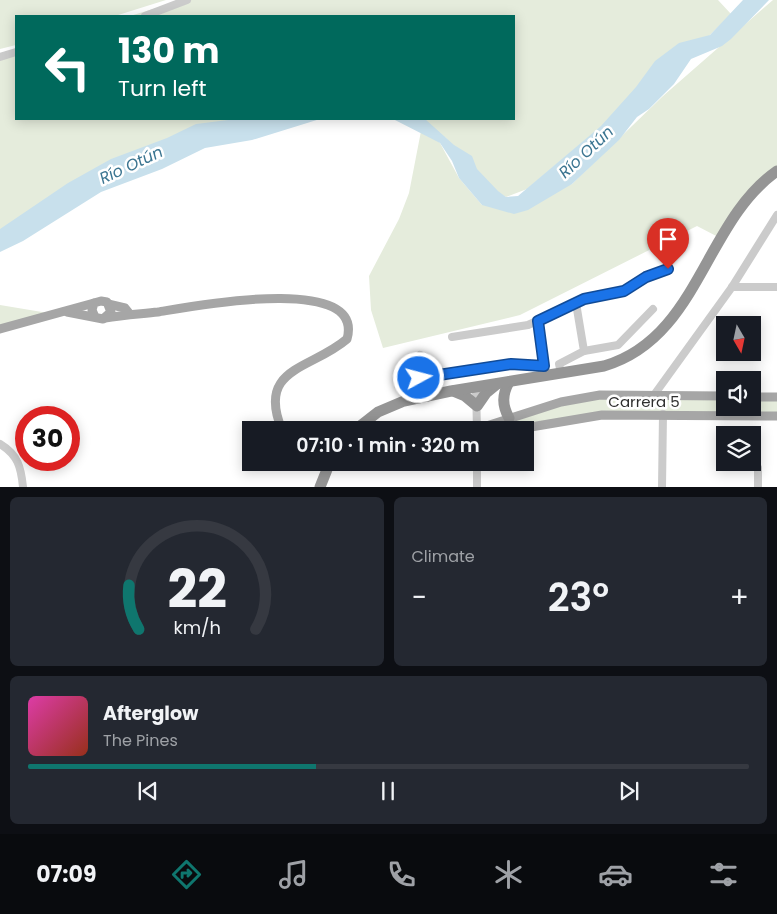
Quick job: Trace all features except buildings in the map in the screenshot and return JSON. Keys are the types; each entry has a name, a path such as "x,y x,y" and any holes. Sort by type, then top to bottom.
{"highway":[{"path":"367,421 390,405 420,397 476,386 503,383 560,369 618,362 640,350 670,323 744,203 765,180 777,172"},
{"path":"451,391 465,396 477,406 486,393 503,383"},
{"path":"503,383 503,404 509,418"},
{"path":"320,486 326,471"}],"main road":[{"path":"67,312 105,318 235,299 279,298 332,305 348,322 350,329 347,339 288,375 277,386 274,401 280,421"},
{"path":"0,328 67,312 79,306 94,304 101,300 108,304 125,308 129,313"},
{"path":"94,304 92,310 95,317"},
{"path":"105,318 110,312 108,304"},
{"name":"Carrera 5","path":"500,421 562,402 600,394 716,396"},
{"path":"761,397 777,397"},
{"name":"Carrera 5","path":"534,426 602,415 777,416"}],"street":[{"path":"148,15 186,0"},
{"path":"0,56 15,52"},
{"path":"654,396 732,287 777,216"},
{"path":"452,337 528,325 576,303 602,294 624,291 646,277 668,269"},
{"path":"732,287 777,287"},
{"path":"576,303 584,351"},
{"path":"419,378 511,364 560,369 584,351 618,345 653,309"},
{"path":"538,321 544,366"},
{"path":"420,355 417,360 420,397"},
{"path":"476,386 476,421"},
{"path":"662,486 663,414"},
{"path":"0,444 12,452 18,460 23,486"},
{"path":"477,471 477,486"},
{"path":"758,471 758,486"}],"green space":[{"path":"0,0 166,0 118,15 15,15 15,45 0,49"},
{"path":"183,0 718,0 731,14 710,35 527,189 506,197 478,182 446,138 415,120 515,120 515,15 133,15"},
{"path":"773,0 777,0 777,174 759,186 722,239 697,226 520,315 383,348 371,310 369,276 399,219 409,193 422,126 440,143 459,178 482,205 572,184 663,96"},
{"path":"15,51 15,120 273,120 213,134 0,239 0,56"},
{"path":"0,305 48,313 0,327"},
{"path":"600,395 716,396 716,416 602,415 534,426 534,421 509,421"},
{"path":"761,397 777,397 777,416 761,416"}],"water":[{"name":"Río Otún","path":"743,0 769,0 722,46 691,59 674,84 649,109 637,117 619,140 572,184 528,210 514,214 482,205 459,178 452,161 440,143 395,120 426,120 454,145 472,156 477,169 498,191 506,197 518,196 601,126 636,87 655,61 679,43 710,35"},
{"name":"Río Otún","path":"228,120 317,120 252,140 205,148 162,169 101,192 23,241 0,252 0,229 68,183 111,159 167,138 196,124"}],"route":[{"path":"419,378 511,364 544,366 538,321 584,299 624,291 638,284 646,277 668,269"}]}
